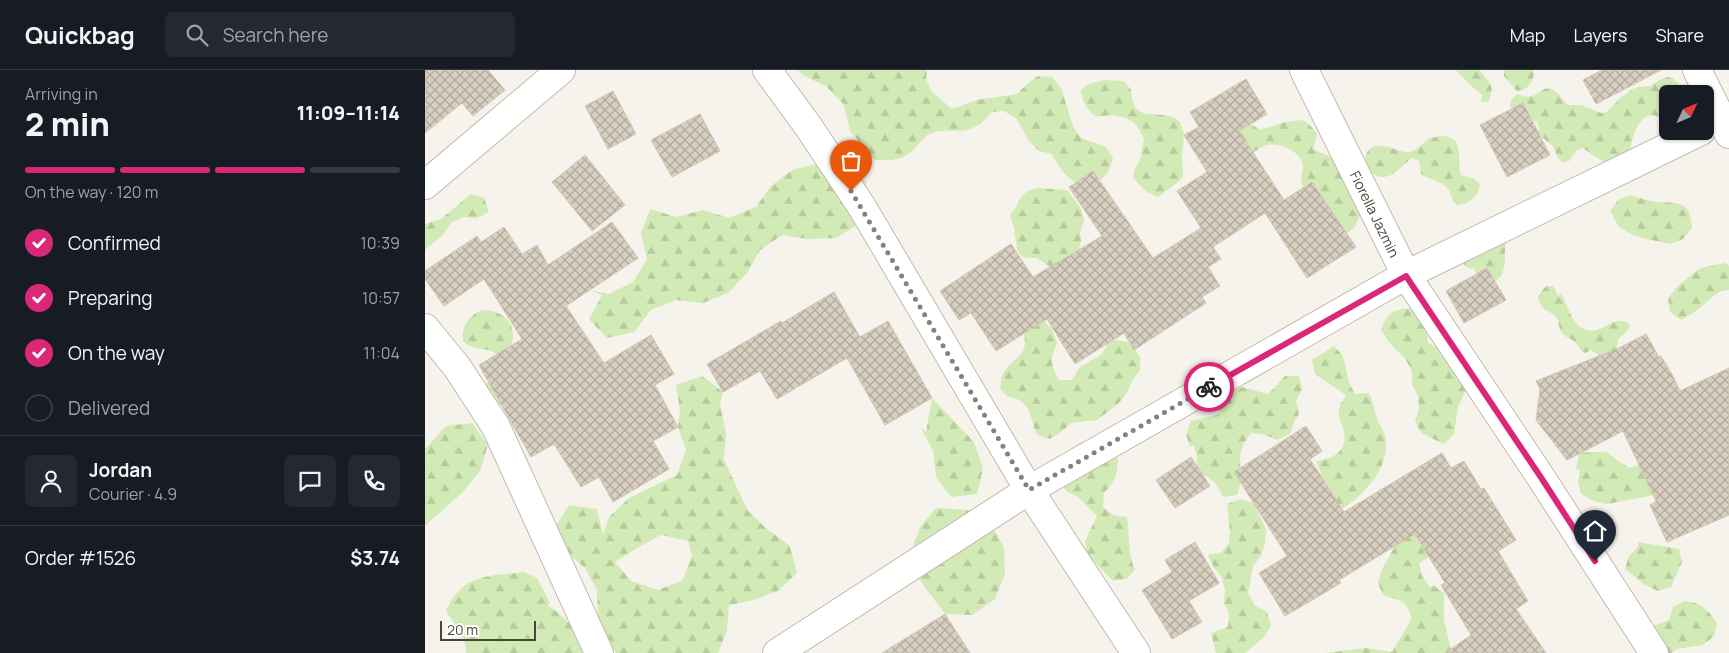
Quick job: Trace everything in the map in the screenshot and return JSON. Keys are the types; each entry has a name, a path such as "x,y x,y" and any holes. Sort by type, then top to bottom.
{"street":[{"path":"425,185 561,70"},
{"path":"767,70 808,126 862,207 1029,490 1136,653"},
{"name":"Fiorella Jazmin","path":"1304,70 1406,276 1542,479 1654,653"},
{"path":"777,653 1029,490 1406,276 1717,126 1697,70"},
{"path":"425,328 457,367 496,427 599,653"}],"green space":[{"path":"798,70 927,70 926,79 932,92 952,109 977,100 1017,94 1038,76 1052,77 1061,88 1073,126 1081,138 1106,147 1113,158 1112,162 1100,181 1089,185 1075,182 1059,167 1052,154 1039,151 1029,141 1016,118 1004,111 992,112 980,124 971,129 941,131 930,134 908,155 898,159 875,160 850,131 844,105 827,87 803,75"},
{"path":"1456,70 1480,70 1492,88 1488,102 1481,102 1482,95"},
{"path":"1504,70 1533,70 1534,74 1529,86 1517,91 1504,76"},
{"path":"1668,77 1674,79 1680,85 1659,85 1659,117 1652,115 1642,120 1635,132 1630,151 1605,163 1583,148 1577,150 1569,161 1563,163 1558,158 1553,146 1538,134 1537,122 1513,111 1510,105 1512,98 1518,94 1530,96 1550,88 1568,105 1581,105 1601,113 1607,112 1620,98 1631,90 1637,87 1650,86"},
{"path":"1104,80 1124,81 1132,91 1136,108 1141,112 1175,118 1180,122 1184,135 1183,176 1158,197 1146,191 1133,178 1134,171 1140,160 1144,139 1133,122 1110,115 1097,117 1088,109 1084,102 1081,91 1091,83"},
{"path":"1303,120 1317,134 1313,149 1337,160 1358,195 1360,216 1354,228 1348,232 1342,234 1302,185 1303,165 1294,152 1283,146 1272,144 1249,154 1231,134 1247,122 1258,129"},
{"path":"1444,136 1451,138 1458,146 1461,175 1474,179 1480,184 1473,199 1466,203 1457,205 1447,188 1441,183 1421,174 1419,161 1412,158 1391,175 1383,177 1376,176 1368,168 1366,155 1373,147 1382,146 1409,152 1429,139"},
{"path":"817,164 843,170 867,181 858,224 836,238 808,239 782,235 760,250 747,273 728,293 703,303 676,300 651,310 634,332 607,338 589,319 602,295 590,290 609,294 633,282 647,259 641,234 650,209 676,217 703,210 729,218 756,207 771,186 792,170"},
{"path":"1032,189 1067,190 1080,207 1084,220 1080,233 1081,240 1078,254 1068,260 1061,259 1053,269 1037,258 1025,258 1019,254 1010,216 1023,195"},
{"path":"471,194 484,198 489,212 477,218 463,217 451,223 443,235 425,250 425,224 441,219"},
{"path":"1630,195 1651,201 1683,206 1689,213 1692,228 1683,239 1670,244 1631,234 1619,227 1610,211 1618,200"},
{"path":"1487,221 1506,240 1504,269 1499,278 1491,282 1485,280 1472,267 1471,270 1461,262 1451,238"},
{"path":"1725,263 1729,266 1729,290 1717,293 1697,310 1681,320 1670,312 1668,299 1676,288 1700,268"},
{"path":"1546,286 1553,286 1559,297 1560,292 1573,319 1580,327 1586,330 1597,330 1618,321 1630,324 1628,330 1618,339 1614,367 1591,350 1583,352 1575,342 1563,334 1556,317 1544,309 1539,302 1538,296"},
{"path":"1410,308 1424,322 1428,343 1444,354 1469,383 1458,407 1454,434 1444,444 1421,433 1415,421 1419,409 1418,396 1412,384 1412,371 1406,360 1388,341 1381,330 1391,313"},
{"path":"482,310 494,311 503,316 507,319 512,329 513,340 509,350 508,408 499,405 482,385 491,381 498,355 494,352 471,347 463,341 463,331 467,322 473,315"},
{"path":"1043,320 1052,329 1057,343 1052,362 1059,380 1072,380 1079,368 1102,354 1108,343 1115,340 1129,342 1140,357 1140,370 1132,381 1127,393 1118,404 1097,420 1071,423 1050,439 1037,435 1026,406 1019,400 1007,396 1000,388 1002,376 1006,369 1022,352 1025,340 1023,331"},
{"path":"1334,346 1343,356 1349,383 1355,394 1369,393 1386,444 1385,455 1376,477 1360,495 1342,509 1317,486 1321,474 1316,461 1329,458 1339,452 1343,447 1345,435 1339,417 1339,409 1346,396 1315,374 1312,360"},
{"path":"702,376 723,392 720,405 726,433 724,460 748,511 767,529 790,546 797,573 778,591 754,600 729,605 727,631 718,653 616,653 608,641 598,617 597,590 585,568 566,552 555,528 569,505 597,509 603,535 609,517 629,498 677,475 686,450 678,427 680,411 676,385","holes":["661,535 688,541 692,555 683,580 658,590 631,581 615,562"]},
{"path":"1285,376 1299,376 1302,389 1296,401 1299,414 1290,434 1277,440 1265,435 1251,433 1244,443 1240,455 1241,482 1237,495 1223,497 1213,481 1196,471 1197,457 1194,445 1190,447 1186,434 1191,421 1217,415 1229,393 1242,387 1268,394"},
{"path":"932,398 974,442 983,468 977,494 951,497 936,477 933,451 920,426 926,432"},
{"path":"472,423 488,445 480,471 464,491 425,526 425,449 446,426"},
{"path":"1081,442 1094,444 1118,458 1115,477 1104,493 1103,507 1113,515 1127,517 1130,550 1135,570 1126,579 1113,581 1087,554 1085,541 1097,516 1078,497 1066,491 1054,468 1060,456"},
{"path":"1606,452 1629,468 1642,464 1671,492 1607,504 1594,501 1581,494 1578,482 1580,469 1576,470 1579,453"},
{"path":"1241,499 1254,504 1266,529 1265,544 1261,556 1253,566 1248,593 1254,605 1267,612 1271,626 1264,637 1245,653 1216,653 1211,633 1228,627 1229,614 1224,603 1225,590 1222,577 1214,568 1208,555 1221,553 1229,543 1230,530 1227,504"},
{"path":"936,508 968,510 991,524 1004,547 1005,574 995,599 972,615 945,614 915,574 912,550 920,527"},
{"path":"1422,522 1431,556 1419,563 1422,576 1430,588 1433,585 1444,593 1444,621 1451,649 1450,653 1325,653 1365,648 1392,652 1412,618 1402,602 1384,596 1378,584 1381,571 1400,537"},
{"path":"1638,542 1679,549 1682,562 1671,587 1658,591 1645,585 1625,569 1629,556 1638,547"},
{"path":"524,572 537,578 550,603 548,606 561,615 571,626 586,653 466,653 465,643 446,610 454,597 466,585 482,578"},
{"path":"1685,601 1704,607 1710,614 1717,623 1714,636 1703,645 1677,649 1671,653 1652,653 1645,626 1657,625 1669,620 1673,607"}],"building":[{"path":"425,70 488,70 505,90 473,116 462,103 425,133"},
{"path":"1602,70 1661,70 1596,104 1583,80"},
{"path":"1246,79 1267,114 1239,131 1284,200 1312,182 1356,247 1307,278 1265,213 1213,247 1221,259 1208,267 1220,286 1202,297 1206,303 1134,350 1124,333 1075,364 1047,319 996,351 971,313 959,320 940,291 1011,244 1033,277 1102,236 1069,187 1093,171 1153,258 1201,228 1177,191 1207,172 1184,135 1199,127 1190,112"},
{"path":"613,91 636,134 608,149 585,106"},
{"path":"1523,103 1550,155 1507,177 1480,125"},
{"path":"700,114 720,151 672,177 651,140"},
{"path":"585,155 625,205 592,231 552,182"},
{"path":"612,222 638,258 566,306 604,363 651,335 674,374 655,385 678,427 653,441 669,469 613,502 599,477 581,487 554,444 531,457 479,365 522,339 484,279 444,306 425,279 425,271 477,236 481,242 504,227 522,254 537,245 548,265"},
{"path":"1487,268 1506,300 1464,323 1446,291"},
{"path":"834,292 860,337 888,321 932,398 885,425 847,358 777,399 760,371 723,392 707,364"},
{"path":"1646,334 1659,357 1661,356 1673,376 1680,391 1729,368 1729,515 1667,542 1650,505 1656,501 1623,431 1567,460 1536,420 1540,389 1536,381 1619,348"},
{"path":"1306,426 1322,451 1310,459 1344,512 1442,453 1451,468 1464,461 1481,489 1484,488 1516,540 1498,551 1528,601 1516,609 1546,653 1445,653 1471,635 1441,585 1445,583 1415,534 1339,580 1341,583 1285,616 1259,573 1287,556 1234,472"},
{"path":"1191,457 1210,486 1175,508 1156,480"},
{"path":"1195,542 1219,583 1189,601 1202,622 1172,639 1142,590 1172,572 1165,560"},
{"path":"945,614 970,653 882,653"}],"way so far":[{"path":"851,191 1029,490 1209,387"}],"route":[{"path":"1209,387 1406,276 1595,561"}]}
